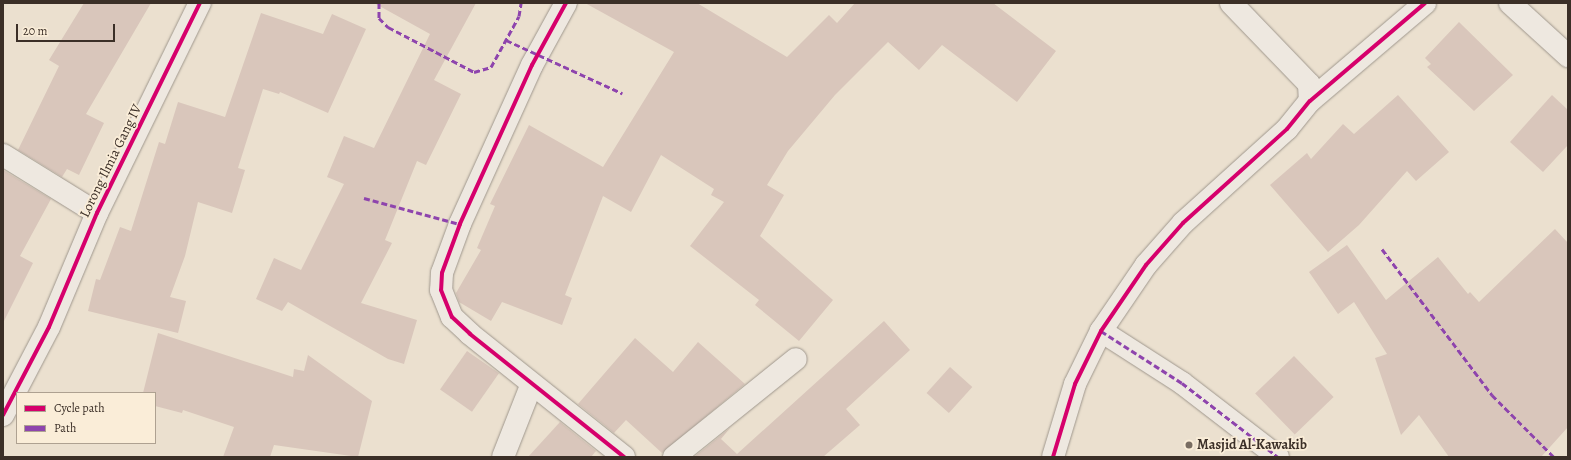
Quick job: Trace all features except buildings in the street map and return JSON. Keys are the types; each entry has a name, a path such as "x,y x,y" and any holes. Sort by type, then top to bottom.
{"street":[{"name":"Lorong Ilmia Gang IV","path":"3,415 49,327 97,213 200,3"},
{"path":"566,3 532,65 460,224 441,282 444,301 452,317 531,386 624,457"},
{"path":"1231,3 1309,84 1310,101"},
{"path":"1053,457 1076,384 1101,331 1146,265 1183,223 1287,129 1310,101 1426,3"},
{"path":"1510,3 1568,56"},
{"path":"3,155 97,213"},
{"path":"1101,331 1182,383 1278,457"},
{"path":"674,457 796,359"},
{"path":"503,457 531,386"}],"marked path":[{"path":"379,3 379,18 388,27 474,72 491,67 519,16 521,3"},
{"path":"506,40 622,93"},
{"path":"364,198 460,224"},
{"path":"1382,249 1492,395 1554,457"},
{"path":"1101,331 1182,383 1278,457"}],"cycle path":[{"path":"3,415 49,327 97,213 200,3"},
{"path":"566,3 532,65 460,224 442,273 441,290 452,317 470,334 624,457"},
{"path":"1053,457 1075,384 1101,331 1146,265 1183,223 1287,129 1310,101 1425,3"}],"place":[{"name":"Masjid Al-Kawakib","path":"1189,445"}]}
